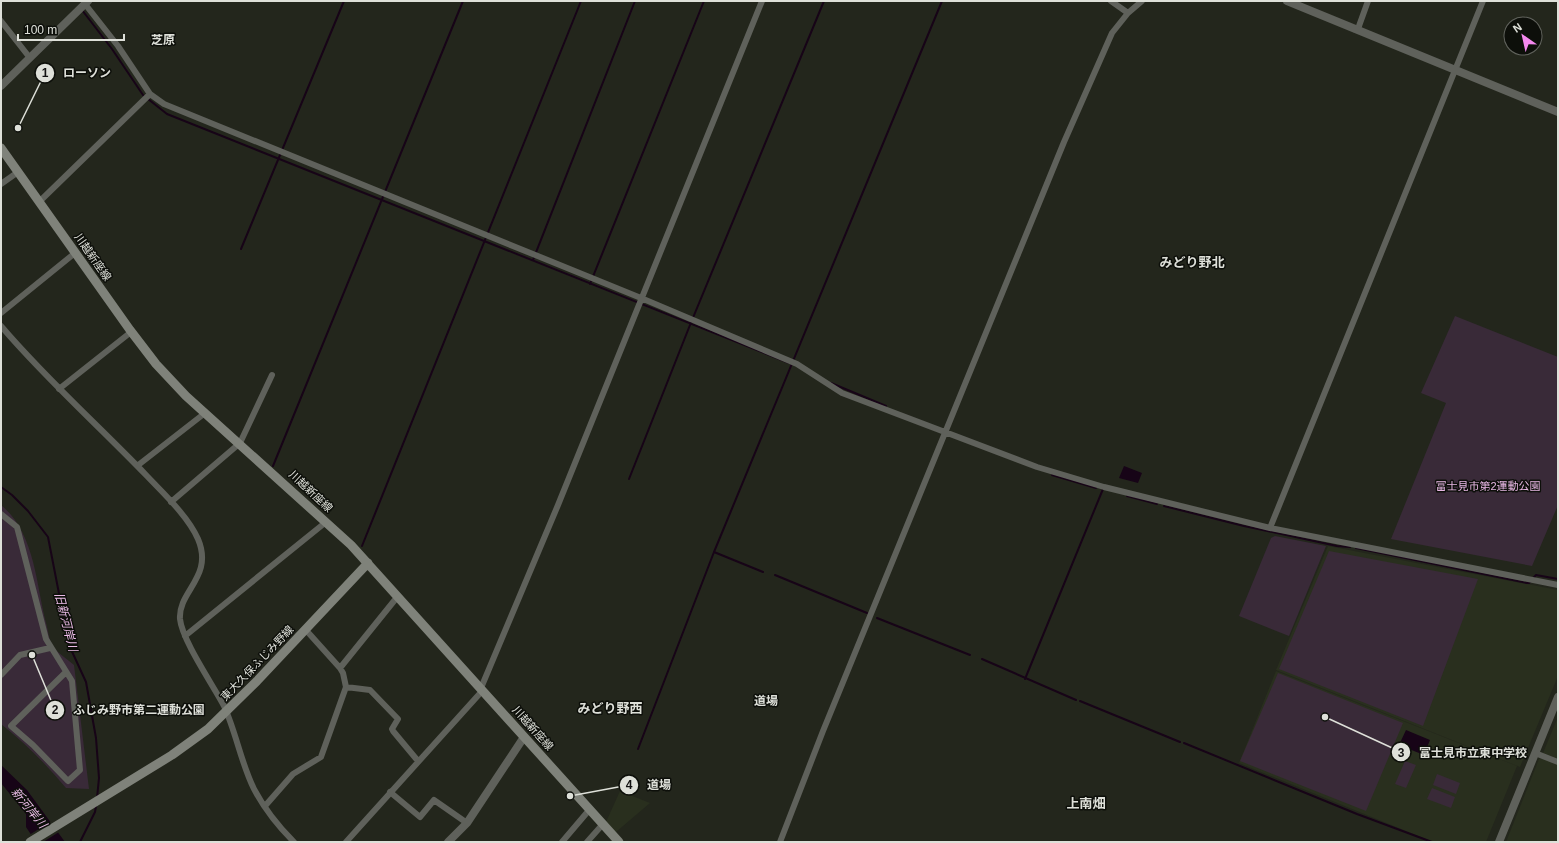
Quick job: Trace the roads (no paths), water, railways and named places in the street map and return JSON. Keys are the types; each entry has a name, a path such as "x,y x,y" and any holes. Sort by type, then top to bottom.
{"main road":[{"name":"川越新座線","path":"1,148 38,202 156,364 205,413 326,522 368,563 619,842"},
{"name":"東大久保ふじみ野線","path":"30,842 108,795 190,742 226,712 368,563"}],"street":[{"path":"346,842 482,689 762,1"},
{"path":"1111,1 1128,13"},
{"path":"780,842 823,731 1064,142 1108,41 1128,13 1142,1"},
{"path":"1354,29 1358,26 1368,1"},
{"path":"1270,528 1483,1"},
{"path":"1291,2 1558,112"},
{"path":"1,86 86,3 118,46 150,94 164,104 641,298 797,364 842,393 1023,462 1104,487 1270,528 1558,585"},
{"path":"1,21 30,58"},
{"path":"38,202 150,94"},
{"path":"1,184 18,172"},
{"path":"1,313 75,253"},
{"path":"1,326 32,362 137,466 171,502 197,537 202,558 201,568 181,609 180,623 185,636 226,712 254,789 265,806 294,842"},
{"path":"59,389 132,332"},
{"path":"171,502 240,444 272,375"},
{"path":"137,466 205,413"},
{"path":"1,514 16,527 46,639 50,648 66,672 72,681 80,770 68,781 33,744 11,726 66,672"},
{"path":"185,636 326,522"},
{"path":"340,668 398,596"},
{"path":"265,806 293,774 321,757 346,687 343,673 340,668 306,629"},
{"path":"1,675 20,655 50,648"},
{"path":"346,687 370,690 398,719 392,729 418,761"},
{"path":"1499,842 1558,697"},
{"path":"448,842 467,823 524,737"},
{"path":"1535,753 1558,762"},
{"path":"390,792 420,817 434,800 467,823"},
{"path":"562,842 590,809"},
{"path":"587,842 603,824"}],"water":[{"path":"1124,466 1142,473 1138,483 1119,478"},
{"path":"1406,730 1430,740 1424,755 1399,745"},
{"name":"新河岸川","path":"1,765 27,790 65,842 36,842 26,827 26,814 1,783"}],"waterway":[{"path":"241,249 344,1"},
{"path":"273,466 463,1"},
{"path":"362,546 581,1"},
{"path":"533,260 635,1"},
{"path":"590,284 704,1"},
{"path":"629,479 690,325 824,1"},
{"path":"638,749 714,552 942,1"},
{"path":"82,10 112,49 143,95 167,114 789,363"},
{"path":"831,383 886,406"},
{"path":"1052,475 1096,488"},
{"name":"旧新河岸川","path":"1,487 12,495 28,511 48,537 69,645 86,682 96,738 99,778 97,798"},
{"path":"1025,679 1103,489"},
{"path":"1127,496 1157,504"},
{"path":"1164,506 1244,526 1337,546 1350,547"},
{"path":"1356,548 1527,583 1529,583 1536,575 1558,579"},
{"path":"714,552 763,572"},
{"path":"775,575 867,613"},
{"path":"877,618 970,655"},
{"path":"982,659 1076,700"},
{"path":"1080,701 1180,742"},
{"path":"1184,743 1357,814 1432,842"},
{"name":"旧新河岸川","path":"80,842 95,812 96,806"}],"place":[{"name":"ローソン","path":"18,128"},
{"name":"ふじみ野市第二運動公園","path":"32,655"},
{"name":"富士見市立東中学校","path":"1325,717"},
{"name":"道場","path":"570,796"}],"district":[{"name":"芝原","path":"163,40"},
{"name":"みどり野北","path":"1192,262"},
{"name":"道場","path":"766,701"},
{"name":"みどり野西","path":"610,708"},
{"name":"上南畑","path":"1086,803"}],"park label":[{"name":"富士見市第2運動公園","path":"1488,486"}]}
